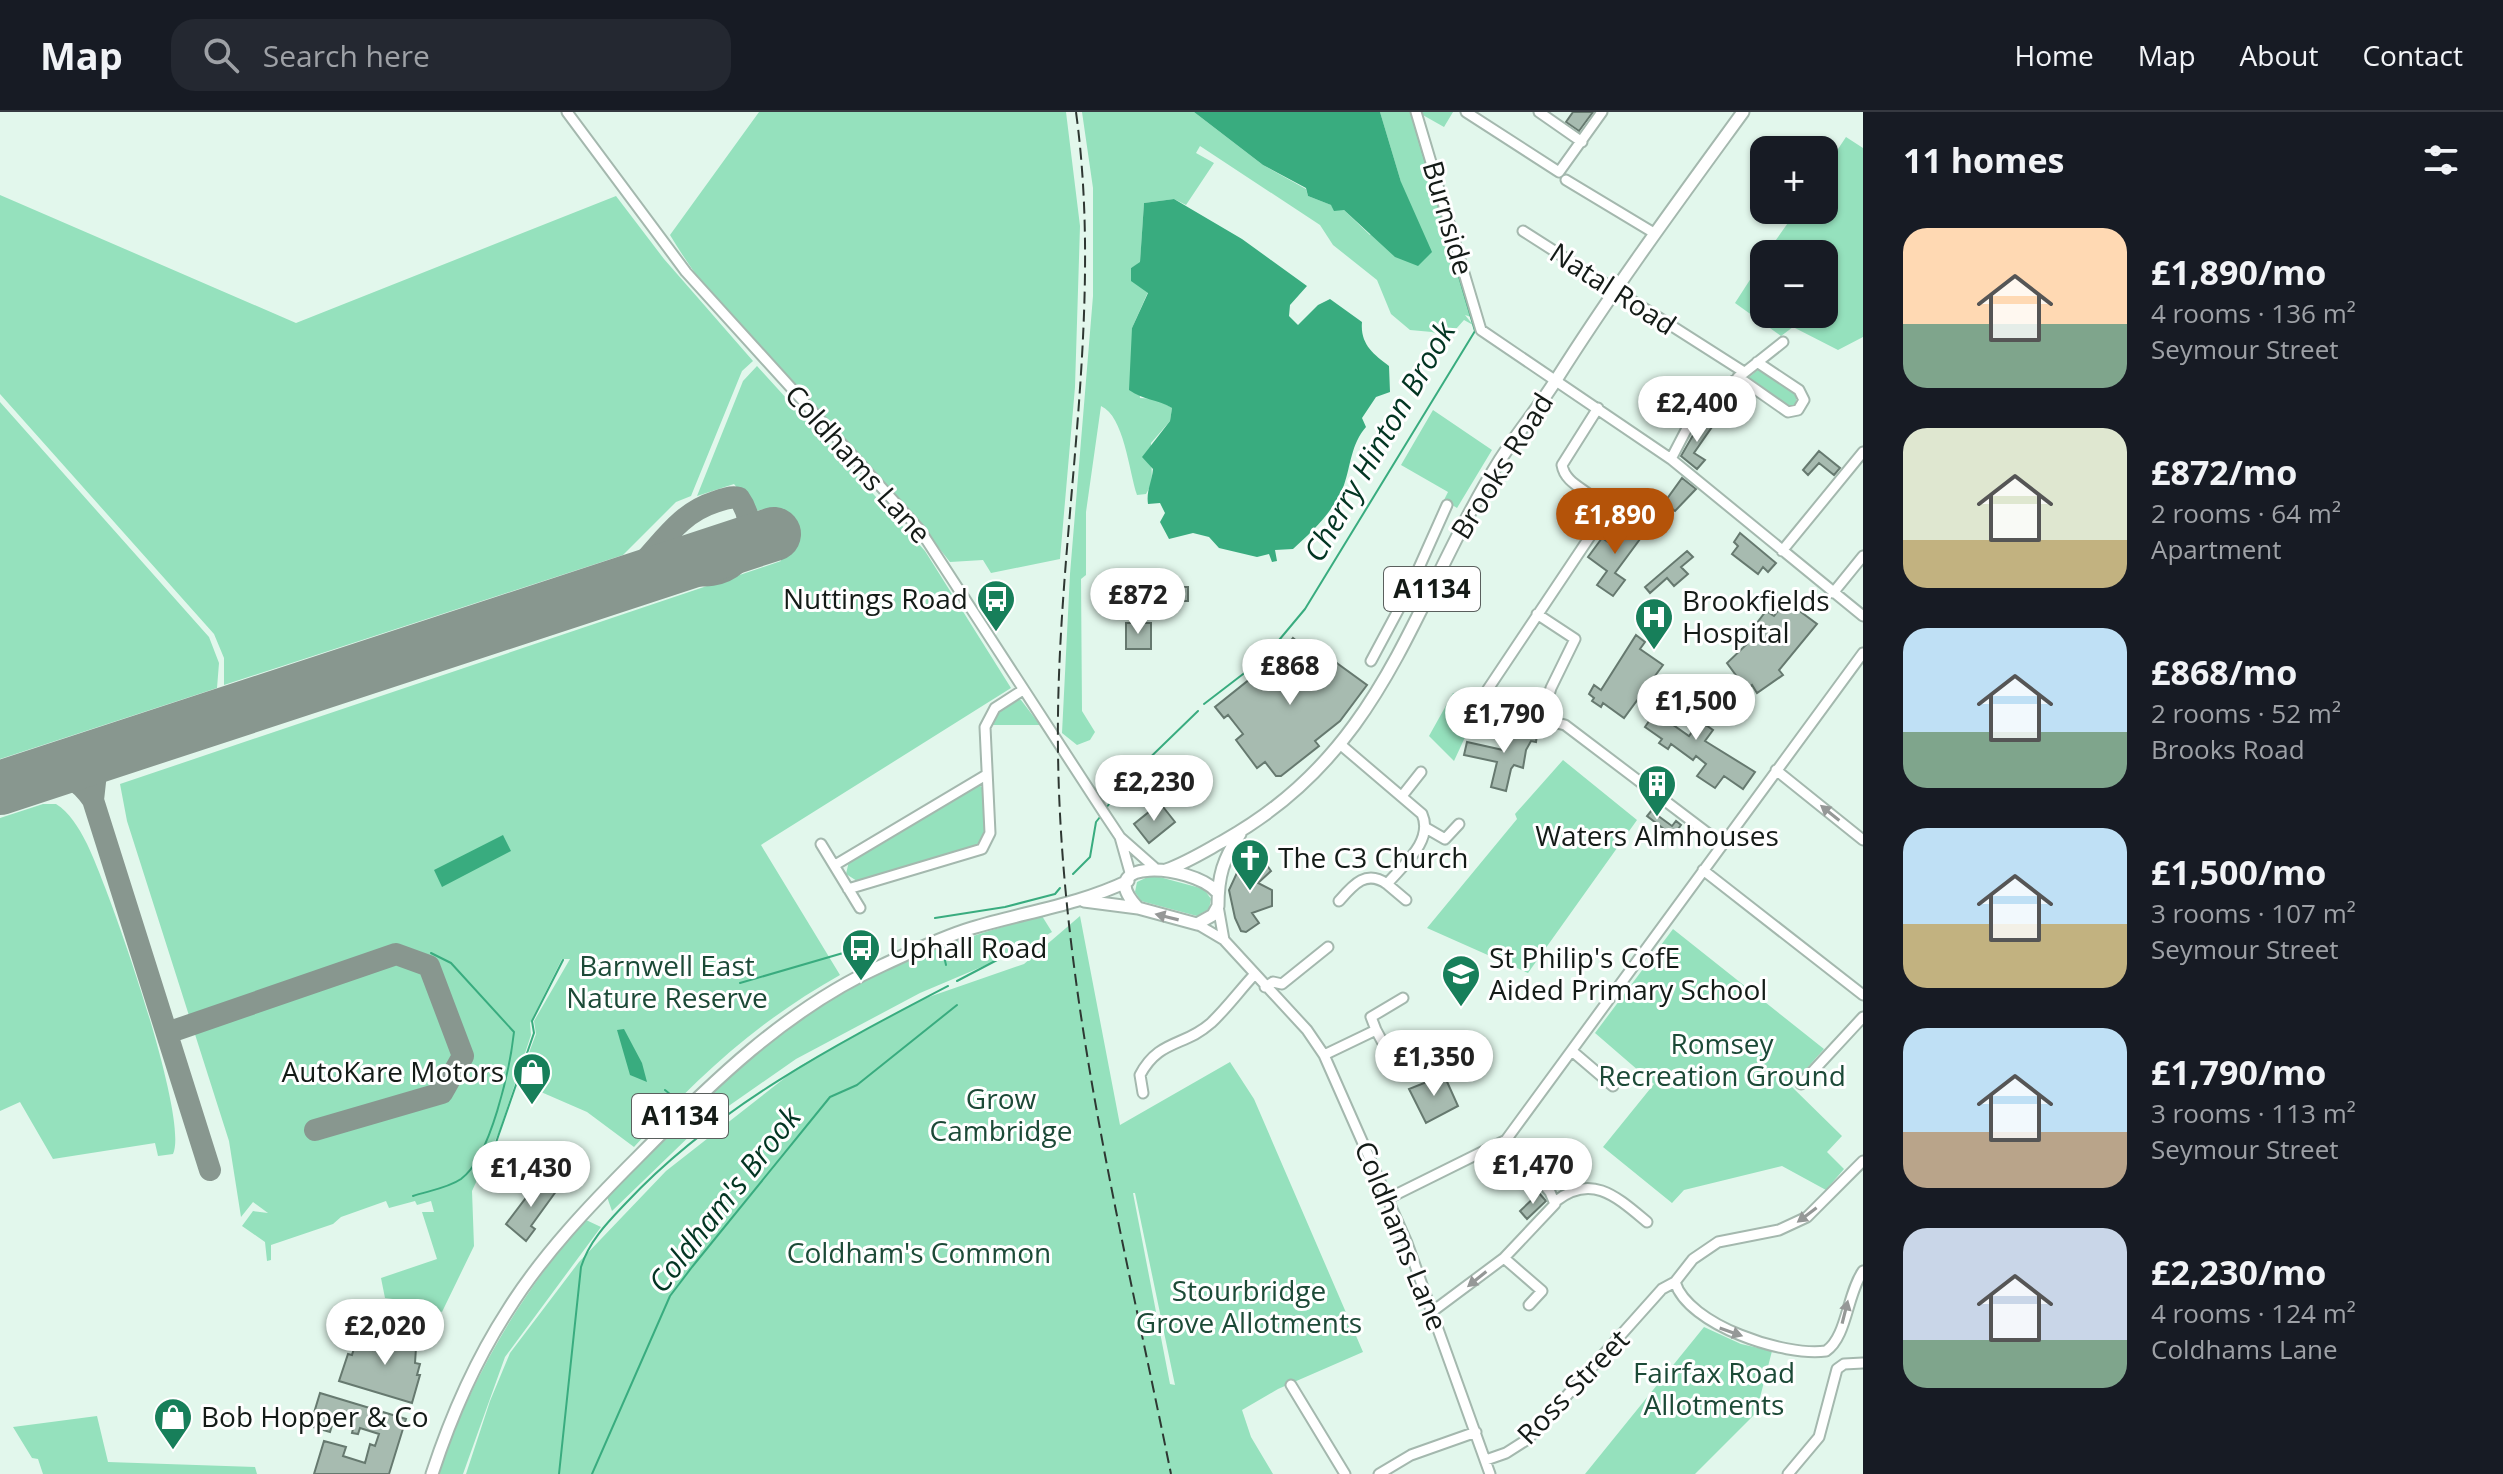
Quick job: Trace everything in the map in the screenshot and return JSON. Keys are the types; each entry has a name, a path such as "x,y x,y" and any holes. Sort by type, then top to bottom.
{"main road":[{"name":"A1134","path":"1557,379 1614,289 1743,112"},
{"name":"Brooks Road","path":"1160,869 1192,861 1243,830 1296,790 1341,745 1382,688 1485,485 1557,379"},
{"name":"Brooks Road","path":"1216,891 1222,863 1243,830"},
{"name":"A1134","path":"432,1474 460,1398 487,1344 527,1281 594,1202 725,1072 791,1020 881,965 969,929 1084,901 1144,868 1160,869"},
{"path":"1160,869 1203,880 1216,891"},
{"path":"1130,878 1127,894 1138,908"},
{"name":"A1134","path":"1216,891 1218,906"},
{"name":"A1134","path":"1084,901 1138,908 1197,924"},
{"path":"1197,924 1213,915 1218,906"}],"street":[{"name":"Coldhams Lane","path":"567,112 686,272 920,530 1120,837 1160,869"},
{"name":"Burnside","path":"1416,112 1481,330 1557,379"},
{"path":"1466,112 1483,116 1555,172 1562,171 1602,112"},
{"path":"1539,112 1582,142"},
{"path":"1566,180 1654,233"},
{"name":"Natal Road","path":"1523,231 1741,375 1785,410 1798,410 1804,400 1799,390 1757,362"},
{"path":"1671,459 1696,411 1783,342"},
{"path":"1557,379 1671,459 1863,616"},
{"path":"1598,408 1562,465 1569,482 1598,501 1603,517 1486,692 1498,708 1565,725 1722,844"},
{"path":"1782,551 1863,452"},
{"name":"Brooks Road","path":"1371,661 1409,590 1447,505"},
{"path":"1833,593 1863,556"},
{"path":"1409,590 1428,597"},
{"path":"1537,614 1575,639 1551,688 1542,718"},
{"path":"1389,1198 1506,1140 1863,653"},
{"path":"848,889 982,849 990,833 986,775 987,722 995,708 1023,690"},
{"path":"1341,745 1422,814 1426,828 1422,841 1387,884"},
{"path":"1776,770 1863,840"},
{"path":"1402,796 1421,772"},
{"path":"835,865 986,775"},
{"path":"1426,828 1445,839 1459,824"},
{"name":"Coldhams Lane","path":"1120,837 1130,878"},
{"path":"821,844 860,908"},
{"path":"1703,870 1863,995"},
{"path":"1339,901 1360,880 1376,877 1406,900"},
{"path":"1218,906 1224,940"},
{"name":"Coldhams Lane","path":"1197,924 1224,940 1324,1055 1389,1198 1433,1311 1490,1474"},
{"path":"1282,984 1328,947"},
{"path":"1143,1093 1140,1075 1159,1049 1193,1036 1211,1023 1254,975"},
{"path":"1265,987 1273,982 1282,984"},
{"path":"1279,1001 1285,994 1282,984"},
{"path":"1390,1056 1371,1017 1403,998"},
{"path":"1801,1084 1863,1017"},
{"path":"1324,1055 1376,1030"},
{"path":"1572,1051 1613,1086"},
{"path":"1506,1140 1556,1201"},
{"name":"Ross Street","path":"1486,1460 1528,1439 1662,1289 1675,1282 1693,1259 1718,1242 1779,1230 1807,1217 1863,1161"},
{"path":"1433,1311 1504,1258 1556,1201 1571,1189 1593,1188 1618,1198 1647,1222"},
{"path":"1504,1258 1542,1291 1529,1305"},
{"path":"1675,1282 1679,1295 1727,1332 1810,1352 1829,1349 1840,1334 1847,1302 1863,1271"},
{"path":"1652,1302 1668,1295 1679,1295"},
{"path":"1829,1349 1841,1366"},
{"path":"1841,1366 1863,1363"},
{"path":"1788,1474 1819,1437 1841,1366"},
{"path":"1291,1385 1345,1474"},
{"path":"1379,1474 1411,1455 1476,1432"}],"green space":[{"path":"759,112 1066,112 1080,226 1075,387 1060,559 991,573 983,560 950,562 880,481 767,362 699,279 670,235"},
{"path":"1082,112 1194,112 1263,165 1306,189 1308,196 1344,210 1370,235 1401,182 1380,112 1453,112 1444,127 1421,114 1468,295 1471,317 1465,315 1473,325 1464,320 1448,338 1432,332 1410,330 1391,314 1377,280 1333,245 1320,225 1200,146 1196,153 1214,163 1186,205 1174,199 1144,203 1140,263 1131,268 1148,292 1132,328 1140,398 1157,399 1172,408 1170,421 1151,443 1152,483 1146,494 1137,495 1120,432 1109,412 1101,406 1086,512 1086,575 1081,579 1082,711 1095,732 1090,740 1077,745 1062,733 1070,574 1093,296 1093,188"},
{"path":"1846,137 1863,148 1863,337 1838,350 1795,328 1838,328 1838,240 1776,240 1787,224 1838,224 1838,149"},
{"path":"0,195 296,323 616,196 664,259 753,361 742,371 691,496 676,502 623,555 224,685 224,658 214,634 0,394"},
{"path":"1750,280 1750,314 1735,303"},
{"path":"1770,328 1792,328 1781,336"},
{"name":"Barnwell East Nature Reserve","path":"757,366 925,551 1011,688 761,845 840,975 781,1012 730,1052 634,1147 587,1112 518,1082 536,1034 534,1021 570,959 562,959 530,1023 531,1035 499,1132 472,1191 474,1246 442,1312 416,1302 385,1298 381,1278 437,1259 422,1212 434,1212 431,1201 417,1205 415,1201 389,1208 386,1201 341,1217 333,1224 271,1245 271,1260 267,1261 265,1242 242,1226 253,1211 268,1213 253,1202 241,1217 229,1141 127,821 120,784 781,561 764,509 756,511 734,484 697,496 743,381"},
{"path":"1759,369 1797,396 1795,406 1789,407 1748,378"},
{"path":"0,402 209,637 219,663 217,688 0,759"},
{"path":"1433,410 1492,450 1457,508 1444,500 1448,492 1401,465"},
{"path":"1453,693 1479,707 1454,761 1429,736"},
{"path":"1014,699 1021,700 1040,725 989,725 995,714"},
{"path":"1563,760 1637,820 1528,973 1427,928 1517,819 1515,814"},
{"path":"977,783 986,791 987,836 978,849 857,881 846,874 849,861"},
{"path":"43,804 56,804 65,811 77,826 97,866 128,950 159,1051 175,1132 173,1154 158,1156 155,1143 53,1159 20,1102 0,1111 0,818"},
{"path":"1152,875 1204,889 1211,899 1209,909 1197,916 1141,901 1135,892 1137,882"},
{"path":"1042,916 1052,932 1019,951 920,993 796,1059 700,1126 612,1211 606,1194 735,1070 810,1012 906,961"},
{"name":"Coldham's Common","path":"1080,916 1120,1125 1230,1062 1254,1099 1363,1352 1278,1389 1242,1410 1251,1437 1273,1474 466,1474 510,1353 579,1262 666,1171 800,1066 923,999 1024,964","holes":["1135,1193 1175,1385 1170,1384"]},
{"name":"Romsey Recreation Ground","path":"1673,929 1824,1049 1791,1086 1842,1136 1827,1152 1844,1169 1826,1190 1782,1166 1684,1190 1672,1203 1603,1147 1654,1084 1595,1033"},
{"path":"586,1220 601,1227 505,1357 463,1474 437,1474 465,1405 499,1340 539,1278"},
{"name":"Fairfax Road Allotments","path":"1704,1327 1741,1344 1772,1351 1756,1413 1695,1474 1585,1474"},
{"path":"97,1416 108,1462 255,1467 257,1474 43,1474 38,1459 32,1458 13,1427"}],"shaded area":[{"path":"1194,112 1380,112 1401,182 1432,252 1418,266 1395,257 1344,210 1334,211 1331,205 1308,196 1306,188 1263,165"},
{"path":"1174,199 1242,239 1307,286 1290,305 1289,316 1298,325 1318,305 1330,299 1362,322 1365,342 1389,366 1390,392 1376,397 1362,418 1366,427 1354,448 1344,485 1335,503 1293,549 1275,550 1277,561 1272,562 1269,554 1257,557 1219,548 1209,537 1193,533 1169,539 1160,522 1165,513 1160,503 1148,504 1153,469 1142,457 1170,421 1172,408 1129,390 1132,328 1148,293 1131,281 1131,268 1140,262 1144,203"},
{"path":"503,835 511,851 442,887 434,870"},
{"path":"624,1029 642,1063 647,1082 630,1075 617,1030"}],"building":[{"path":"1573,112 1593,112 1579,131 1566,122"},
{"path":"1703,418 1714,424 1694,453 1705,460 1697,469 1681,456"},
{"path":"1819,451 1840,468 1834,475 1819,463 1808,475 1803,470"},
{"path":"1682,478 1696,489 1675,511 1664,503"},
{"path":"1624,521 1643,535 1615,573 1625,580 1613,596 1597,585 1607,571 1588,557 1602,538 1608,542"},
{"path":"1740,533 1776,563 1768,572 1763,567 1758,574 1732,554 1738,546 1734,542"},
{"path":"1687,551 1693,557 1681,567 1688,574 1674,586 1667,578 1650,593 1645,587"},
{"path":"1150,587 1188,587 1188,601 1150,601"},
{"path":"1786,601 1817,624 1779,670 1783,675 1757,693 1752,685 1746,689 1727,663 1747,644 1744,640 1766,611 1774,616"},
{"path":"1126,623 1151,623 1151,649 1126,649"},
{"path":"1636,635 1645,642 1640,649 1663,665 1624,718 1603,703 1601,707 1592,701 1594,698 1589,694 1594,685 1601,690"},
{"path":"1293,638 1308,650 1301,658 1311,666 1327,656 1367,685 1340,721 1315,741 1319,746 1281,776 1276,776 1265,762 1257,768 1236,740 1243,734 1228,715 1224,718 1215,707 1280,655"},
{"path":"1678,679 1692,689 1669,722 1689,736 1700,721 1713,730 1705,741 1755,772 1743,789 1724,776 1715,788 1697,776 1706,764 1696,756 1693,760 1671,744 1668,749 1659,743 1662,739 1645,727"},
{"path":"1507,728 1537,735 1536,742 1531,741 1526,750 1523,768 1514,765 1511,769 1506,791 1491,787 1497,762 1464,755 1467,742 1503,750"},
{"path":"1160,803 1175,822 1149,843 1134,824"},
{"name":"Waters Almhouses","path":"1656,805 1661,809 1657,815 1672,826 1676,821 1681,825 1673,836 1647,816"},
{"name":"The C3 Church","path":"1256,850 1271,871 1258,883 1272,890 1272,906 1252,913 1259,923 1246,932 1241,931 1235,918 1229,890 1241,864"},
{"path":"1444,1075 1458,1106 1426,1123 1409,1089"},
{"path":"541,1178 557,1190 531,1226 535,1229 526,1241 506,1224"},
{"path":"1539,1193 1546,1201 1527,1219 1520,1211"},
{"path":"391,1325 408,1334 416,1348 415,1363 420,1364 417,1375 420,1375 412,1403 339,1381 348,1354 352,1355 355,1345 372,1350 375,1343 386,1340"},
{"path":"320,1393 406,1419 389,1474 314,1474 324,1441 346,1447 343,1456 365,1463 370,1444 375,1446 379,1434 360,1428 358,1434 352,1433 354,1425 334,1419 330,1432 310,1426"}],"waterway":[{"name":"Cherry Hinton Brook","path":"1204,704 1264,658 1305,609 1475,331 1411,112"},
{"name":"Cherry Hinton Brook","path":"1131,776 1198,711"},
{"name":"Cherry Hinton Brook","path":"1106,808 1125,784"},
{"name":"Cherry Hinton Brook","path":"1073,874 1090,857 1096,822 1100,817"},
{"name":"Cherry Hinton Brook","path":"935,918 1005,907 1055,894 1060,888"},
{"path":"740,983 874,944"},
{"name":"Cherry Hinton Brook","path":"942,947 946,965"},
{"path":"413,1196 456,1182 472,1168 497,1111 514,1032 451,963 431,953"},
{"path":"957,981 999,959"},
{"path":"492,1154 534,1033 532,1021 563,960"},
{"path":"559,1474 581,1267 600,1232 661,1169 737,1108 819,1056 948,986"},
{"name":"Coldham's Brook","path":"592,1474 670,1296 692,1267 830,1097 857,1085 957,1005"},
{"path":"665,1090 676,1099"}],"taxiway":[{"path":"616,586 686,518 718,501 739,498 749,521 750,533 748,545 735,564 712,575 656,573"},
{"path":"114,752 96,773 93,800 210,1170"},
{"path":"39,775 70,778 93,800"},
{"path":"167,1033 396,954 429,966 463,1056 442,1093 315,1130"}],"runway":[{"path":"0,788 774,534"}],"railway":[{"path":"1076,112 1083,192 1085,272 1059,672 1062,844 1082,1025 1115,1206 1171,1474"}],"place":[{"name":"Nuttings Road","path":"996,633"},
{"name":"Brookfields Hospital","path":"1654,651"},
{"name":"Waters Almhouses","path":"1657,818"},
{"name":"The C3 Church","path":"1250,892"},
{"name":"Uphall Road","path":"861,982"},
{"name":"St Philip's CofE Aided Primary School","path":"1461,1008"},
{"name":"AutoKare Motors","path":"532,1106"},
{"name":"Bob Hopper & Co","path":"173,1451"}],"park label":[{"name":"Grow Cambridge","path":"1001,1115"},
{"name":"Stourbridge Grove Allotments","path":"1249,1307"}]}
